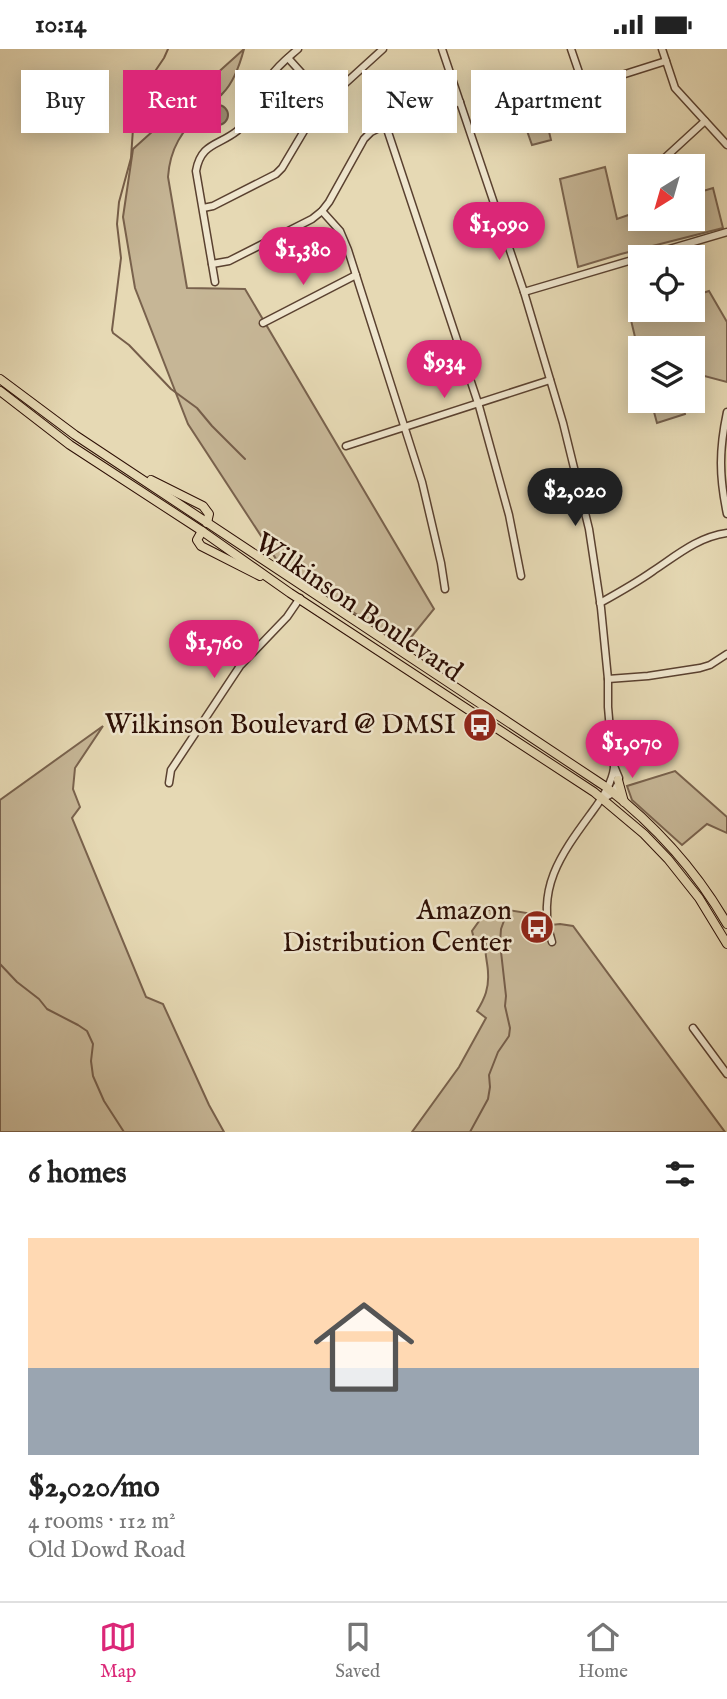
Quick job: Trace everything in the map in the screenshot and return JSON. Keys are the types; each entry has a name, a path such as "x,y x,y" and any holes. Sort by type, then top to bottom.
{"main road":[{"path":"0,379 24,398"},
{"name":"Wilkinson Boulevard","path":"0,391 69,445 602,799 645,834 674,865 699,898 727,944"},
{"name":"Wilkinson Boulevard","path":"24,398 116,462 203,506 209,514 208,523 610,790 655,830 681,858 727,923"},
{"path":"202,531 197,540 201,546 290,593"},
{"path":"618,780 624,802"}],"street":[{"path":"215,282 196,171 201,154 236,132 273,72 298,49"},
{"path":"348,80 383,49"},
{"path":"442,49 524,292 564,423 581,490 600,603 608,679 609,724 618,780 567,848 552,875 547,911 547,926 552,942"},
{"path":"571,49 578,70"},
{"path":"662,49 675,88 727,145"},
{"path":"288,58 299,70"},
{"path":"626,74 666,61"},
{"path":"669,154 705,121"},
{"path":"203,208 213,206 276,174 282,169 302,133"},
{"path":"212,264 229,261 312,219 322,211 370,133"},
{"path":"388,133 496,463 521,576"},
{"path":"322,211 340,231 348,250 426,498 445,589"},
{"path":"524,292 727,232"},
{"path":"263,323 356,275"},
{"path":"346,446 550,380"},
{"path":"18,405 24,398"},
{"path":"727,412 720,468 727,514"},
{"path":"202,531 208,523"},
{"path":"600,603 695,543 727,533"},
{"path":"169,783 171,771 240,666 287,617 300,599"},
{"path":"608,679 710,666 727,654"},
{"path":"610,790 614,766"},
{"path":"693,1028 727,1074"}],"shaded area":[{"path":"244,49 230,84 221,95 221,70"},
{"path":"221,106 227,111 227,119 221,124"},
{"path":"151,133 184,133 171,157 168,177 187,288 245,289 434,609 404,646 278,562 188,424 135,288 123,217 133,149"},
{"path":"528,133 549,133 551,140 532,145"},
{"path":"605,167 617,219 628,215 628,231 705,231 705,190 713,188 723,228 656,245 628,245 628,252 578,267 560,179"},
{"path":"709,291 727,322 727,382 705,376 705,336 635,336 631,322 705,322 705,292"},
{"path":"654,413 685,413 685,414 657,423"},
{"path":"103,726 75,768 73,789 80,807 72,818 146,997 163,1004 224,1132 0,1132 0,800"},
{"path":"675,771 727,817 727,833 707,824 682,845 632,800 627,786"},
{"path":"502,909 527,913 528,924 532,927 560,924 573,926 725,1132 412,1132 459,1067 486,1018 477,1011 488,983 486,944 477,943 472,931 487,910"}],"waterway":[{"path":"168,49 143,89 134,114 131,158 119,202 117,224 121,258 112,330 171,389 197,408 245,459"},
{"path":"470,1132 488,1099 489,1075 498,1052 509,1036 500,943 505,918"},
{"path":"0,964 47,1009 87,1031 93,1044 93,1076 104,1101 124,1132"}],"place":[{"name":"Wilkinson Boulevard @ DMSI","path":"480,725"},
{"name":"Amazon Distribution Center","path":"537,927"}]}
